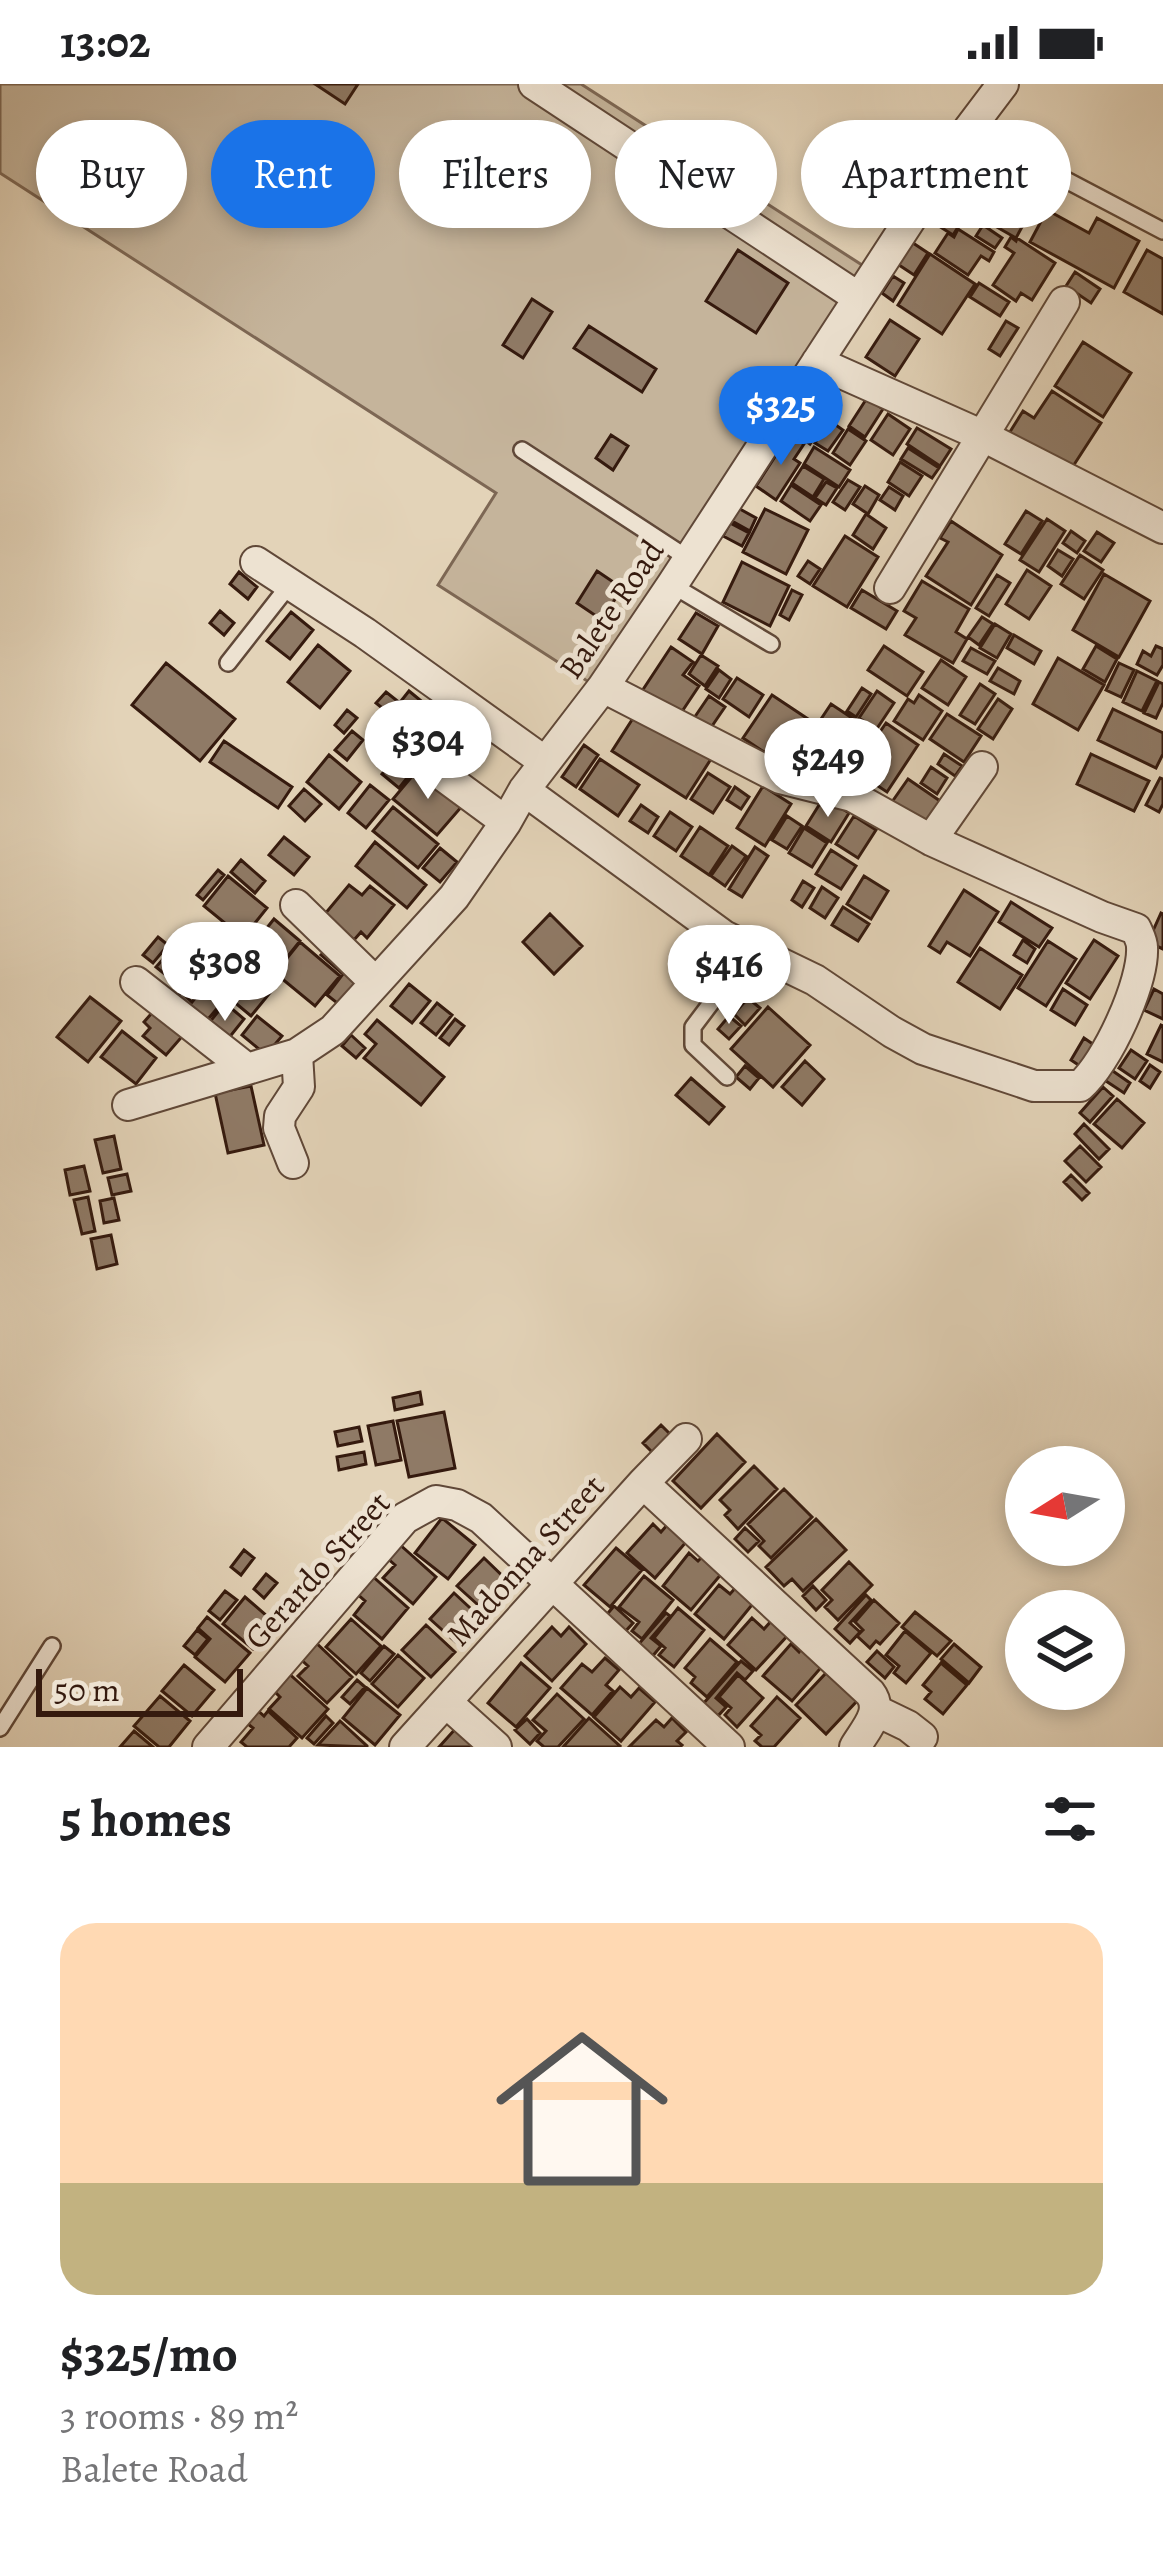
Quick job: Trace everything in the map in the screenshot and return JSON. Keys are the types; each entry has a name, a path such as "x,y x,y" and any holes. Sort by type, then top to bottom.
{"street":[{"path":"534,84 859,298"},
{"name":"Balete Road","path":"976,120 1003,84"},
{"name":"Balete Road","path":"128,1105 297,1054 333,1030 454,897 524,790 603,687 905,228"},
{"path":"890,588 1064,302"},
{"path":"817,362 982,435 1163,528"},
{"path":"256,562 365,633 545,762"},
{"path":"524,790 730,938 815,980 923,1049 1034,1086 1081,1086 1098,1066 1126,1012 1138,974 1143,944 1136,929 931,840 852,796 780,778 603,687"},
{"path":"406,749 506,822"},
{"path":"931,840 982,766"},
{"path":"296,905 375,982"},
{"path":"136,982 246,1068"},
{"path":"293,1163 279,1128 280,1116 299,1087 297,1054"},
{"path":"643,1483 686,1439"},
{"name":"Madonna Street","path":"405,1747 643,1483 870,1693 877,1711"},
{"name":"Gerardo Street","path":"208,1747 405,1518 436,1501 481,1517 729,1747"},
{"path":"446,1702 496,1747"},
{"path":"855,1747 877,1711 922,1737"}],"lane":[{"path":"1071,183 1163,231"},
{"path":"522,450 770,644"},
{"path":"228,663 290,584"},
{"path":"727,1077 693,1045 692,1034 730,978 730,938"},
{"path":"0,1728 52,1646"}],"shaded area":[{"path":"0,84 581,84 637,120 615,120 615,228 777,228 777,210 876,274 609,695 438,585 496,493 85,228 187,228 187,120 36,120 36,196 0,173"}],"building":[{"path":"315,84 358,84 345,104"},
{"path":"1097,218 1139,241 1114,288 1030,242 1037,228 1071,228 1071,223 1089,233"},
{"path":"981,228 987,228 1002,238 995,248 976,236"},
{"path":"998,228 1021,228 1016,238"},
{"path":"958,229 994,252 989,261 981,256 968,275 935,253 948,233 954,237"},
{"path":"1011,237 1055,263 1032,300 1021,293 1016,301 993,285 1014,253 1005,247"},
{"path":"910,241 928,253 914,275 896,263"},
{"path":"738,250 788,283 756,333 706,301"},
{"path":"1147,250 1163,259 1163,314 1124,292"},
{"path":"930,254 975,284 942,334 898,305"},
{"path":"1075,272 1100,289 1091,303 1066,286"},
{"path":"893,276 904,283 893,301 882,293"},
{"path":"979,283 1009,302 1000,316 970,297"},
{"path":"532,299 552,312 523,358 503,345"},
{"path":"890,320 919,339 895,376 866,357"},
{"path":"1006,321 1018,328 1000,356 989,349"},
{"path":"589,326 656,369 642,392 574,348"},
{"path":"1083,342 1131,373 1103,417 1055,386"},
{"path":"1052,391 1101,423 1068,474 1008,435 1023,411 1034,418"},
{"path":"867,398 883,409 865,437 849,426"},
{"path":"809,406 827,418 810,444 792,431"},
{"path":"888,414 910,429 893,455 871,440"},
{"path":"830,421 843,430 828,451 815,443"},
{"path":"917,428 951,449 940,466 907,444"},
{"path":"848,429 866,441 850,465 833,453"},
{"path":"611,435 628,446 613,470 596,458"},
{"path":"789,435 804,444 794,459 800,463 776,500 756,486"},
{"path":"814,447 850,470 839,487 804,464"},
{"path":"908,448 939,468 932,478 901,459"},
{"path":"900,462 922,476 909,496 888,482"},
{"path":"803,466 824,479 813,497 792,483"},
{"path":"848,480 860,487 845,510 833,502"},
{"path":"826,482 837,488 826,505 815,498"},
{"path":"791,485 821,505 810,521 781,501"},
{"path":"865,486 879,495 868,514 853,504"},
{"path":"889,487 903,496 895,510 880,500"},
{"path":"738,508 756,518 750,531 732,521"},
{"path":"765,509 808,530 786,574 743,552"},
{"path":"1026,511 1042,521 1021,554 1005,544"},
{"path":"866,514 886,528 873,549 853,535"},
{"path":"1047,519 1065,531 1039,572 1020,560"},
{"path":"951,521 1002,555 971,605 926,576 948,542 940,538"},
{"path":"730,523 749,533 742,546 723,536"},
{"path":"1071,531 1085,541 1077,553 1063,543"},
{"path":"1097,532 1114,543 1101,562 1084,551"},
{"path":"845,536 878,557 847,607 813,586"},
{"path":"1058,550 1073,559 1062,576 1048,566"},
{"path":"1080,555 1103,570 1084,599 1061,584"},
{"path":"808,561 820,569 810,584 798,576"},
{"path":"742,562 789,586 770,626 723,602"},
{"path":"1027,570 1051,586 1029,619 1006,604"},
{"path":"597,571 622,588 602,620 577,603"},
{"path":"239,572 257,587 248,599 230,584"},
{"path":"1104,574 1150,601 1119,657 1073,630"},
{"path":"997,575 1010,583 989,616 976,608"},
{"path":"922,581 969,609 956,632 967,639 953,663 905,635 916,618 904,611"},
{"path":"792,590 802,595 789,620 780,615"},
{"path":"862,590 897,611 886,629 851,608"},
{"path":"220,611 234,623 224,635 210,623"},
{"path":"291,612 313,630 290,659 267,641"},
{"path":"696,613 718,626 702,654 679,639"},
{"path":"982,617 993,624 979,645 968,637"},
{"path":"995,624 1011,634 997,658 980,648"},
{"path":"1014,635 1041,651 1034,664 1007,648"},
{"path":"318,645 350,671 320,708 288,682"},
{"path":"884,646 923,672 907,696 868,670"},
{"path":"1096,646 1117,659 1105,682 1083,669"},
{"path":"1156,646 1163,649 1157,675 1137,664 1143,651 1151,656"},
{"path":"671,647 693,662 683,675 699,686 679,716 642,691"},
{"path":"971,648 995,661 987,674 963,661"},
{"path":"701,655 718,666 705,686 689,674"},
{"path":"1058,658 1104,685 1078,730 1033,704"},
{"path":"941,660 966,677 948,705 922,688"},
{"path":"166,663 235,719 200,761 132,705"},
{"path":"1119,663 1134,670 1121,697 1106,690"},
{"path":"998,668 1020,681 1014,694 990,681"},
{"path":"719,670 731,679 719,698 706,689"},
{"path":"1137,671 1157,681 1142,711 1123,702"},
{"path":"737,678 763,695 749,717 723,699"},
{"path":"1159,682 1163,703 1156,718 1144,713"},
{"path":"980,684 995,694 975,724 960,715"},
{"path":"862,688 871,694 856,717 847,711"},
{"path":"409,691 443,719 418,750 389,727 406,705 401,701"},
{"path":"877,691 894,703 876,730 859,718"},
{"path":"386,692 400,703 391,715 376,703"},
{"path":"772,695 814,723 785,766 743,738"},
{"path":"919,695 942,711 923,740 894,721 908,699 914,703"},
{"path":"709,696 725,707 710,729 694,718"},
{"path":"998,699 1012,709 993,739 978,729"},
{"path":"831,704 870,730 836,781 797,755"},
{"path":"1113,709 1163,733 1163,754 1156,768 1098,740"},
{"path":"347,710 357,718 344,733 335,725"},
{"path":"637,712 711,759 686,798 612,751"},
{"path":"947,714 981,736 964,762 930,739"},
{"path":"886,723 918,745 887,792 854,770"},
{"path":"352,731 363,740 347,760 335,750"},
{"path":"224,741 292,787 278,808 210,762"},
{"path":"584,745 598,755 576,787 562,777"},
{"path":"399,754 415,768 399,788 382,774"},
{"path":"944,754 962,766 955,776 938,764"},
{"path":"1091,754 1149,781 1134,811 1077,784"},
{"path":"329,755 361,782 339,809 307,782"},
{"path":"600,759 639,785 618,816 580,789"},
{"path":"931,767 947,778 937,794 921,783"},
{"path":"419,768 463,805 437,835 393,799"},
{"path":"708,773 730,787 713,813 691,799"},
{"path":"1160,778 1163,804 1159,812 1146,805"},
{"path":"908,779 940,801 920,831 887,809"},
{"path":"370,785 389,800 366,828 348,813"},
{"path":"763,786 791,804 765,846 737,828"},
{"path":"735,787 749,797 741,809 727,800"},
{"path":"304,789 321,804 305,821 289,806"},
{"path":"824,797 849,813 831,842 806,826"},
{"path":"641,805 658,817 648,833 630,821"},
{"path":"393,807 438,844 418,868 373,831"},
{"path":"670,812 692,827 676,851 654,836"},
{"path":"787,816 802,826 787,849 772,840"},
{"path":"854,816 876,830 858,858 836,844"},
{"path":"700,827 728,846 709,875 681,856"},
{"path":"804,828 827,843 812,867 789,853"},
{"path":"284,837 309,857 294,875 269,855"},
{"path":"375,842 426,885 407,908 356,866"},
{"path":"732,846 746,856 725,886 711,876"},
{"path":"755,847 768,856 742,897 729,889"},
{"path":"440,848 457,862 440,882 423,868"},
{"path":"831,850 856,866 841,889 816,874"},
{"path":"241,860 265,881 255,893 231,872"},
{"path":"218,870 224,875 203,900 197,895"},
{"path":"228,876 267,908 243,938 204,906"},
{"path":"864,876 888,891 871,919 847,904"},
{"path":"803,881 814,888 802,907 792,900"},
{"path":"349,885 362,895 370,886 394,905 367,938 361,932 354,940 324,915"},
{"path":"822,887 838,898 825,918 810,908"},
{"path":"964,890 998,912 970,956 947,942 940,953 929,946"},
{"path":"1011,902 1052,928 1039,947 999,922"},
{"path":"843,907 869,924 858,941 832,925"},
{"path":"550,914 582,946 554,974 523,942"},
{"path":"1163,914 1163,949 1148,942"},
{"path":"274,919 300,941 284,961 258,939"},
{"path":"158,937 168,945 153,963 143,955"},
{"path":"1023,940 1035,949 1027,963 1014,955"},
{"path":"1094,940 1118,956 1090,999 1066,983"},
{"path":"1048,941 1076,959 1046,1006 1018,988"},
{"path":"300,942 340,976 315,1006 275,973"},
{"path":"173,948 198,969 182,988 156,967"},
{"path":"980,948 1022,975 1000,1009 958,982"},
{"path":"327,949 363,979 341,1006 327,995 343,974 321,955"},
{"path":"219,950 230,959 215,978 204,969"},
{"path":"242,952 278,983 251,1016 215,986"},
{"path":"409,984 430,1001 412,1023 391,1006"},
{"path":"1063,989 1087,1005 1075,1025 1051,1010"},
{"path":"1154,989 1163,994 1163,1019 1144,1010"},
{"path":"202,990 220,1005 203,1025 174,1001 181,992 192,1002"},
{"path":"90,997 121,1021 88,1062 57,1037"},
{"path":"748,998 760,1008 745,1025 734,1014"},
{"path":"225,1003 244,1019 224,1044 205,1028"},
{"path":"437,1003 452,1015 436,1035 421,1023"},
{"path":"157,1007 186,1032 166,1055 143,1036 150,1028 144,1022"},
{"path":"768,1007 810,1045 773,1087 731,1049"},
{"path":"257,1016 282,1036 266,1055 242,1035"},
{"path":"729,1016 741,1026 729,1039 718,1029"},
{"path":"455,1019 464,1026 449,1045 440,1038"},
{"path":"377,1020 444,1077 421,1105 364,1058 376,1044 365,1034"},
{"path":"1163,1026 1163,1062 1147,1054"},
{"path":"122,1031 156,1058 136,1084 101,1057"},
{"path":"351,1035 365,1048 356,1058 342,1046"},
{"path":"1084,1038 1103,1051 1089,1072 1071,1060"},
{"path":"1131,1050 1147,1061 1135,1079 1119,1068"},
{"path":"805,1061 824,1079 802,1105 782,1087"},
{"path":"1150,1065 1160,1072 1150,1088 1140,1081"},
{"path":"745,1066 759,1078 750,1089 736,1077"},
{"path":"1110,1069 1130,1083 1124,1093 1103,1079"},
{"path":"691,1078 724,1107 709,1124 676,1095"},
{"path":"251,1086 264,1145 228,1153 215,1093"},
{"path":"1103,1087 1113,1096 1090,1122 1080,1113"},
{"path":"1117,1099 1144,1123 1122,1148 1094,1124"},
{"path":"1084,1124 1109,1149 1099,1159 1075,1134"},
{"path":"114,1136 121,1169 103,1173 95,1140"},
{"path":"1080,1146 1101,1167 1086,1182 1065,1161"},
{"path":"84,1166 90,1191 70,1195 65,1170"},
{"path":"127,1174 131,1191 112,1195 108,1178"},
{"path":"1071,1175 1089,1193 1082,1200 1064,1182"},
{"path":"88,1197 95,1231 82,1234 74,1200"},
{"path":"114,1198 119,1220 104,1223 100,1201"},
{"path":"111,1235 117,1264 97,1269 91,1239"},
{"path":"420,1392 422,1404 395,1410 393,1398"},
{"path":"444,1412 455,1468 409,1477 397,1421"},
{"path":"393,1421 401,1460 376,1465 368,1426"},
{"path":"661,1425 673,1437 655,1455 643,1443"},
{"path":"359,1427 362,1441 338,1446 335,1432"},
{"path":"717,1434 745,1462 701,1508 673,1481"},
{"path":"364,1452 366,1464 339,1470 337,1457"},
{"path":"754,1466 777,1489 738,1529 725,1515 730,1510 720,1500"},
{"path":"784,1489 812,1517 771,1558 759,1546 764,1541 748,1524"},
{"path":"442,1518 475,1545 448,1579 415,1553"},
{"path":"816,1519 846,1550 803,1591 792,1579 784,1586 766,1567"},
{"path":"653,1524 661,1532 668,1524 687,1541 655,1578 627,1553"},
{"path":"745,1528 759,1541 748,1552 735,1539"},
{"path":"398,1543 436,1577 413,1604 383,1578 395,1565 386,1557"},
{"path":"616,1548 642,1570 610,1607 584,1585"},
{"path":"244,1550 254,1558 241,1575 231,1567"},
{"path":"689,1553 698,1561 703,1556 723,1572 691,1610 663,1586"},
{"path":"484,1558 513,1586 487,1613 457,1586"},
{"path":"849,1562 872,1585 838,1620 825,1607 832,1600 822,1590"},
{"path":"266,1574 277,1583 264,1598 254,1589"},
{"path":"370,1574 408,1608 382,1639 354,1615 365,1601 355,1592"},
{"path":"644,1576 673,1600 642,1639 632,1631 639,1622 619,1607"},
{"path":"719,1585 730,1594 738,1585 756,1600 724,1639 695,1614"},
{"path":"813,1586 826,1600 816,1610 803,1596"},
{"path":"225,1591 237,1600 220,1620 209,1611"},
{"path":"454,1593 482,1619 459,1645 430,1619"},
{"path":"866,1595 871,1600 850,1623 860,1632 850,1643 835,1629"},
{"path":"245,1597 275,1623 253,1649 223,1624"},
{"path":"874,1600 899,1623 870,1648 857,1636 863,1630 855,1622"},
{"path":"614,1606 633,1623 622,1635 604,1618"},
{"path":"678,1608 704,1630 674,1667 659,1655 665,1648 654,1638"},
{"path":"915,1612 951,1641 937,1656 902,1627"},
{"path":"666,1613 670,1616 651,1638 661,1646 651,1658 637,1646"},
{"path":"207,1617 250,1653 225,1682 195,1657 210,1639 198,1628"},
{"path":"752,1618 764,1629 773,1619 789,1634 756,1670 728,1645"},
{"path":"351,1619 381,1646 356,1674 326,1647"},
{"path":"426,1625 455,1652 431,1677 402,1650"},
{"path":"552,1627 561,1636 569,1627 586,1644 552,1681 525,1656"},
{"path":"197,1630 208,1639 195,1655 184,1646"},
{"path":"905,1631 931,1653 906,1683 894,1673 899,1666 886,1655"},
{"path":"311,1638 352,1677 327,1703 298,1676 308,1666 296,1655"},
{"path":"710,1639 737,1662 707,1697 691,1683 695,1677 685,1668"},
{"path":"791,1644 799,1652 804,1645 825,1663 792,1701 763,1676"},
{"path":"954,1644 981,1667 969,1683 941,1659"},
{"path":"384,1646 394,1654 370,1681 361,1673"},
{"path":"877,1651 894,1667 885,1678 867,1662"},
{"path":"398,1655 424,1678 398,1707 372,1684"},
{"path":"605,1658 619,1670 606,1685 613,1691 592,1715 561,1688 582,1664 592,1672"},
{"path":"741,1661 753,1671 745,1680 737,1673 716,1698 726,1707 717,1717 703,1704"},
{"path":"521,1663 550,1688 516,1727 488,1703"},
{"path":"941,1663 967,1685 943,1714 925,1699 931,1692 923,1685"},
{"path":"184,1665 214,1690 192,1716 162,1691"},
{"path":"285,1670 328,1709 302,1738 269,1709 280,1697 270,1687"},
{"path":"827,1672 857,1701 826,1734 796,1705"},
{"path":"738,1675 763,1698 737,1727 725,1715 731,1708 719,1697"},
{"path":"357,1680 365,1687 350,1704 342,1697"},
{"path":"620,1687 631,1697 639,1688 655,1702 621,1741 594,1717"},
{"path":"367,1688 400,1715 375,1745 343,1718"},
{"path":"557,1694 584,1719 558,1747 544,1747 537,1741 546,1731 533,1720"},
{"path":"160,1696 190,1721 169,1747 159,1747 134,1726"},
{"path":"777,1697 800,1718 774,1747 762,1747 755,1741 761,1735 751,1726"},
{"path":"254,1707 264,1716 268,1711 297,1738 289,1747 247,1747 241,1742 253,1728 243,1720"},
{"path":"326,1716 333,1723 314,1744 307,1738"},
{"path":"589,1718 620,1746 563,1747"},
{"path":"672,1718 686,1732 677,1741 680,1747 629,1747 656,1720 664,1727"},
{"path":"527,1719 540,1733 530,1744 515,1730"},
{"path":"340,1721 367,1746 367,1747 318,1745"},
{"path":"457,1727 479,1747 439,1747"},
{"path":"134,1731 153,1747 120,1747"}]}
